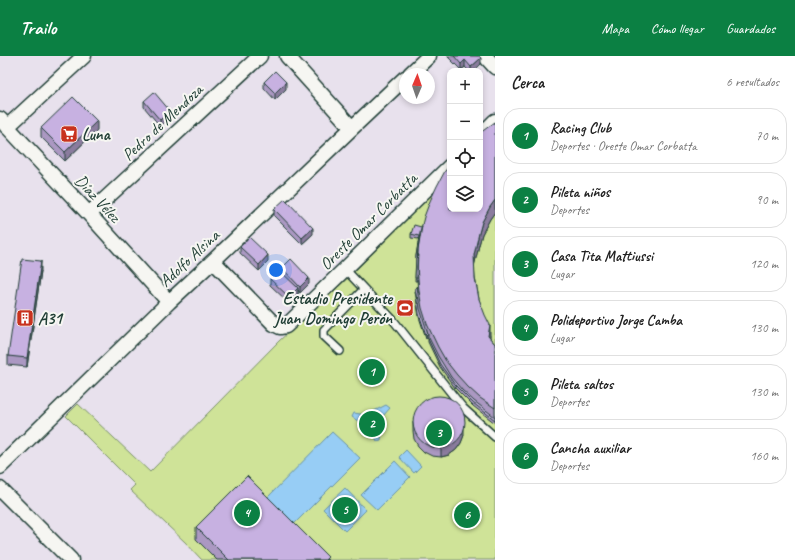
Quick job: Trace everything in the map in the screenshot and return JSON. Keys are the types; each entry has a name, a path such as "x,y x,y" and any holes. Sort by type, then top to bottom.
{"street":[{"path":"2,126 84,56"},
{"name":"Pedro de Mendoza","path":"89,214 260,56"},
{"path":"287,56 352,128"},
{"path":"416,68 429,56"},
{"path":"485,56 495,67"},
{"name":"Adolfo Alsina","path":"0,467 169,302 214,261 399,84"},
{"path":"483,133 495,121"},
{"name":"Díaz Vélez","path":"2,126 89,214 169,302"},
{"name":"Oreste Omar Corbatta","path":"214,261 274,324 280,327 286,326 447,169"},
{"path":"0,489 71,560"}],"lane":[{"path":"346,269 394,321 463,408 495,437"},
{"path":"340,351 324,336 324,330 364,289"}],"green space":[{"path":"495,130 495,560 202,560 130,490 135,485 66,416 78,404 150,472 279,341 351,275 447,178 447,212 483,212 483,193"}],"water":[{"path":"386,405 390,408 383,416 381,440 377,441 372,431 352,417 354,413 366,415"},
{"path":"332,432 360,458 293,525 266,499"},
{"path":"406,450 421,466 414,473 399,457"},
{"path":"395,461 410,477 377,510 361,495"},
{"path":"345,488 366,510 345,531 323,509"}],"building":[{"path":"454,56 479,56 481,58 471,67 465,60 461,64"},
{"path":"275,71 286,82 275,93 264,82"},
{"path":"154,92 170,111 160,120 144,101"},
{"name":"Luna","path":"73,97 97,121 65,152 41,128"},
{"path":"495,122 495,200 482,222 474,255 475,278 479,299 490,325 488,336 495,344 495,408 480,398 468,387 446,361 438,347 427,324 422,308 417,267 420,233 424,217 437,186 447,169 447,212 483,212 483,131"},
{"path":"285,199 313,228 302,238 274,209"},
{"path":"414,225 422,226 418,250 417,278 415,278 416,256 419,236 411,234"},
{"path":"249,237 268,255 259,265 240,247"},
{"name":"A31","path":"22,259 41,261 27,358 8,356"},
{"path":"291,259 309,278 300,287 282,268"},
{"path":"279,270 298,288 289,297 270,279"},
{"path":"417,287 420,309 428,334 426,335 419,314 415,288"},
{"path":"429,338 451,377 474,401 495,417 495,420 473,403 455,385 440,364 428,339"},
{"path":"439,396 449,398 457,404 463,412 465,422 463,432 457,440 449,446 439,448 429,446 421,440 415,432 413,422 415,412 421,404 429,398"},
{"path":"247,476 328,557 325,560 229,560 196,527"}],"place":[{"name":"Luna","path":"69,134"},
{"name":"Estadio Presidente Juan Domingo Perón","path":"405,308"},
{"name":"A31","path":"25,318"},
{"name":"Racing Club","path":"372,372"},
{"name":"Pileta niños","path":"372,424"},
{"name":"Casa Tita Mattiussi","path":"439,433"},
{"name":"Pileta saltos","path":"345,510"},
{"name":"Polideportivo Jorge Camba","path":"247,513"},
{"name":"Cancha auxiliar","path":"467,515"}]}
